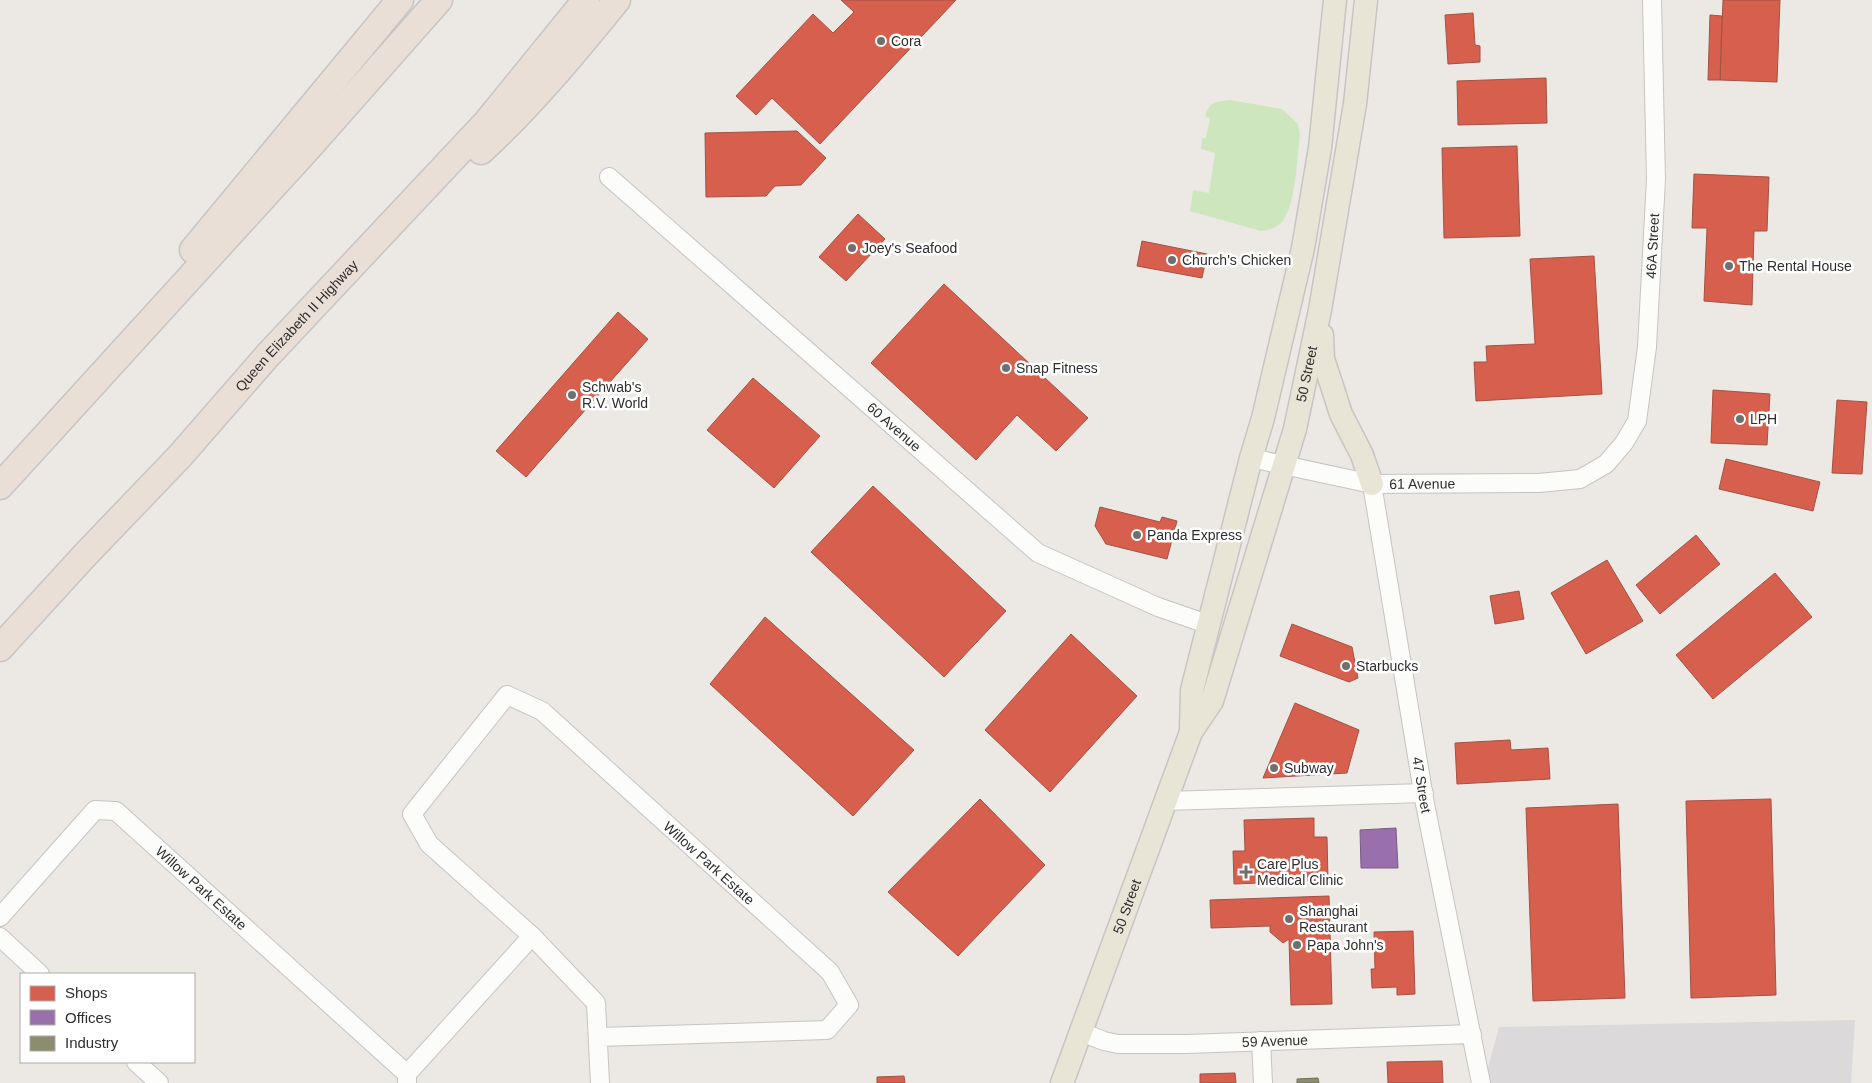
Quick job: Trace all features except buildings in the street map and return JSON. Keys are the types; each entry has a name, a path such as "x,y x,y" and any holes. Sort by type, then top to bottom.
{"highway":[{"path":"0,485 400,0"},
{"path":"0,485 297,160 439,0"},
{"name":"Queen Elizabeth II Highway","path":"0,648 86,554 180,456 268,355 339,282 486,123 586,0"},
{"path":"339,282 503,131 574,54 617,0"}],"main road":[{"name":"50 Street","path":"1191,732 1192,690 1251,458 1263,418 1303,248 1320,148 1335,0"},
{"name":"50 Street","path":"1062,1083 1164,801 1191,732 1212,702 1295,429 1320,310 1354,104 1366,0"},
{"path":"1320,310 1323,359 1341,414 1362,455 1372,484"}],"street":[{"name":"46A Street","path":"1593,472 1606,464 1624,443 1637,421 1642,396 1647,347 1656,179 1652,0"},
{"name":"60 Avenue","path":"609,177 1038,553 1158,607 1210,625"},
{"name":"61 Avenue","path":"1251,458 1372,484 1539,483 1580,479 1593,472"},
{"name":"47 Street","path":"1372,484 1424,793 1481,1083"},
{"name":"Willow Park Estate","path":"507,694 542,712 830,972 849,1005 827,1030 599,1037 596,1003 532,936 429,844 412,814 507,694"},
{"path":"1164,801 1424,793"},
{"name":"Willow Park Estate","path":"0,917 95,810 116,811 407,1079 532,936"},
{"path":"0,937 39,973"},
{"name":"59 Avenue","path":"1081,1032 1118,1044 1187,1044 1472,1034"},
{"path":"599,1037 600,1083"},
{"path":"1261,1041 1263,1083"},
{"path":"137,1063 159,1083"}],"shaded area":[{"path":"1855,1020 1851,1083 1484,1083 1499,1027"}],"green space":[{"path":"1230,100 1282,109 1298,124 1300,135 1291,201 1282,222 1267,230 1261,231 1190,211 1193,190 1209,193 1215,153 1201,149 1202,138 1206,138 1210,118 1205,117 1211,105"}],"place":[{"name":"Cora","path":"881,41"},
{"name":"Joey's Seafood","path":"852,248"},
{"name":"Church's Chicken","path":"1172,260"},
{"name":"The Rental House","path":"1729,266"},
{"name":"Snap Fitness","path":"1006,368"},
{"name":"Schwab's R.V. World","path":"572,395"},
{"name":"LPH","path":"1740,419"},
{"name":"Panda Express","path":"1137,535"},
{"name":"Starbucks","path":"1346,666"},
{"name":"Subway","path":"1274,768"},
{"name":"Care Plus Medical Clinic","path":"1246,872"},
{"name":"Shanghai Restaurant","path":"1289,919"},
{"name":"Papa John's","path":"1297,945"}]}
